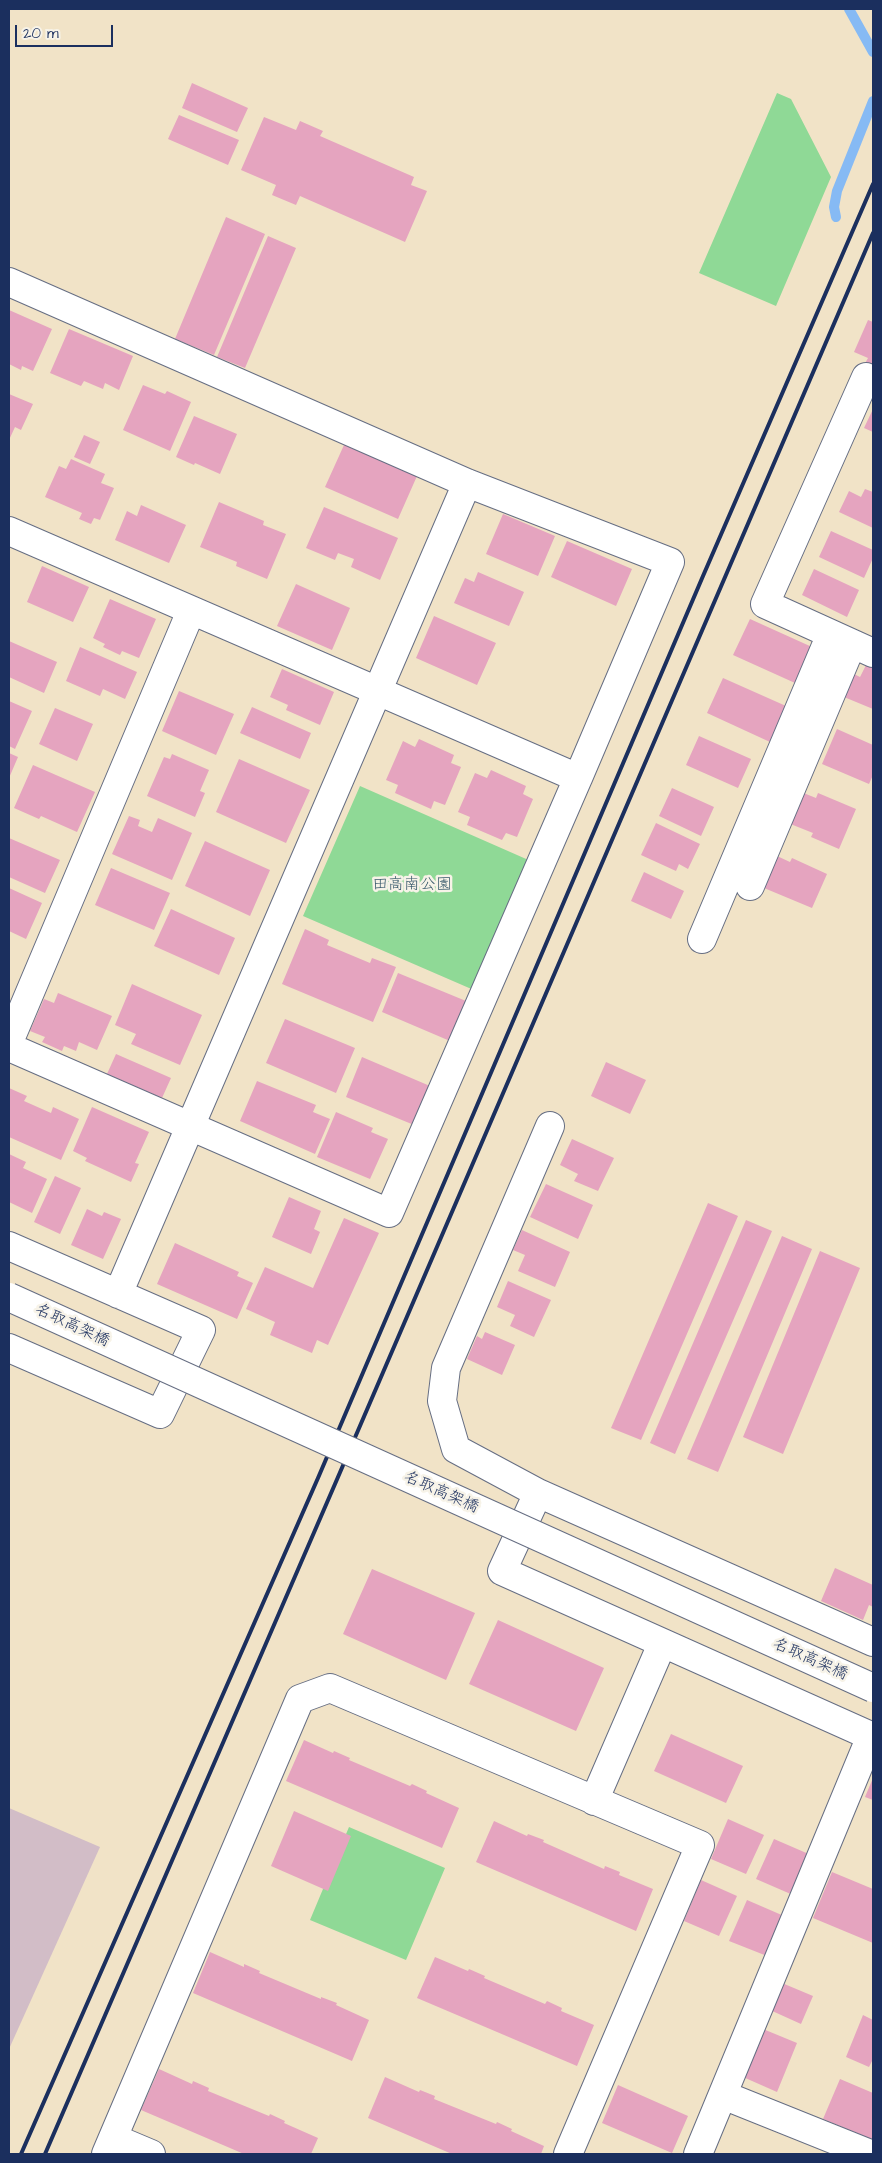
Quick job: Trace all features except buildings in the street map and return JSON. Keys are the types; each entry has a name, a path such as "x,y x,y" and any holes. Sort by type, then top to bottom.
{"street":[{"path":"9,282 467,483 670,562 389,1213 9,1048"},
{"path":"852,644 765,604 866,377"},
{"path":"118,1294 467,483"},
{"path":"11,539 191,611 578,778"},
{"path":"9,1042 191,611"},
{"path":"750,886 852,644"},
{"path":"702,939 852,644"},
{"path":"550,1126 446,1368 442,1401 456,1449 538,1493 873,1642"},
{"path":"9,1246 201,1330 160,1414 9,1348"},
{"name":"名取高架橋","path":"9,1297 873,1688"},
{"path":"538,1493 502,1571 872,1737 698,2154"},
{"path":"594,1801 662,1644"},
{"path":"151,2154 110,2146 300,1699 330,1688 700,1845 568,2154"},
{"path":"723,2095 870,2154"}],"shaded area":[{"path":"9,1808 100,1847 9,2049"}],"green space":[{"path":"777,93 791,99 831,177 776,306 699,273"},
{"name":"田高南公園","path":"360,786 533,862 476,991 303,916"},
{"path":"349,1827 445,1868 406,1960 310,1920"}],"waterway":[{"path":"849,9 873,52"},
{"path":"836,217 834,207 837,191 873,101"}],"railway":[{"path":"21,2154 318,1478 703,576 873,184"},
{"path":"45,2154 873,233"}]}
